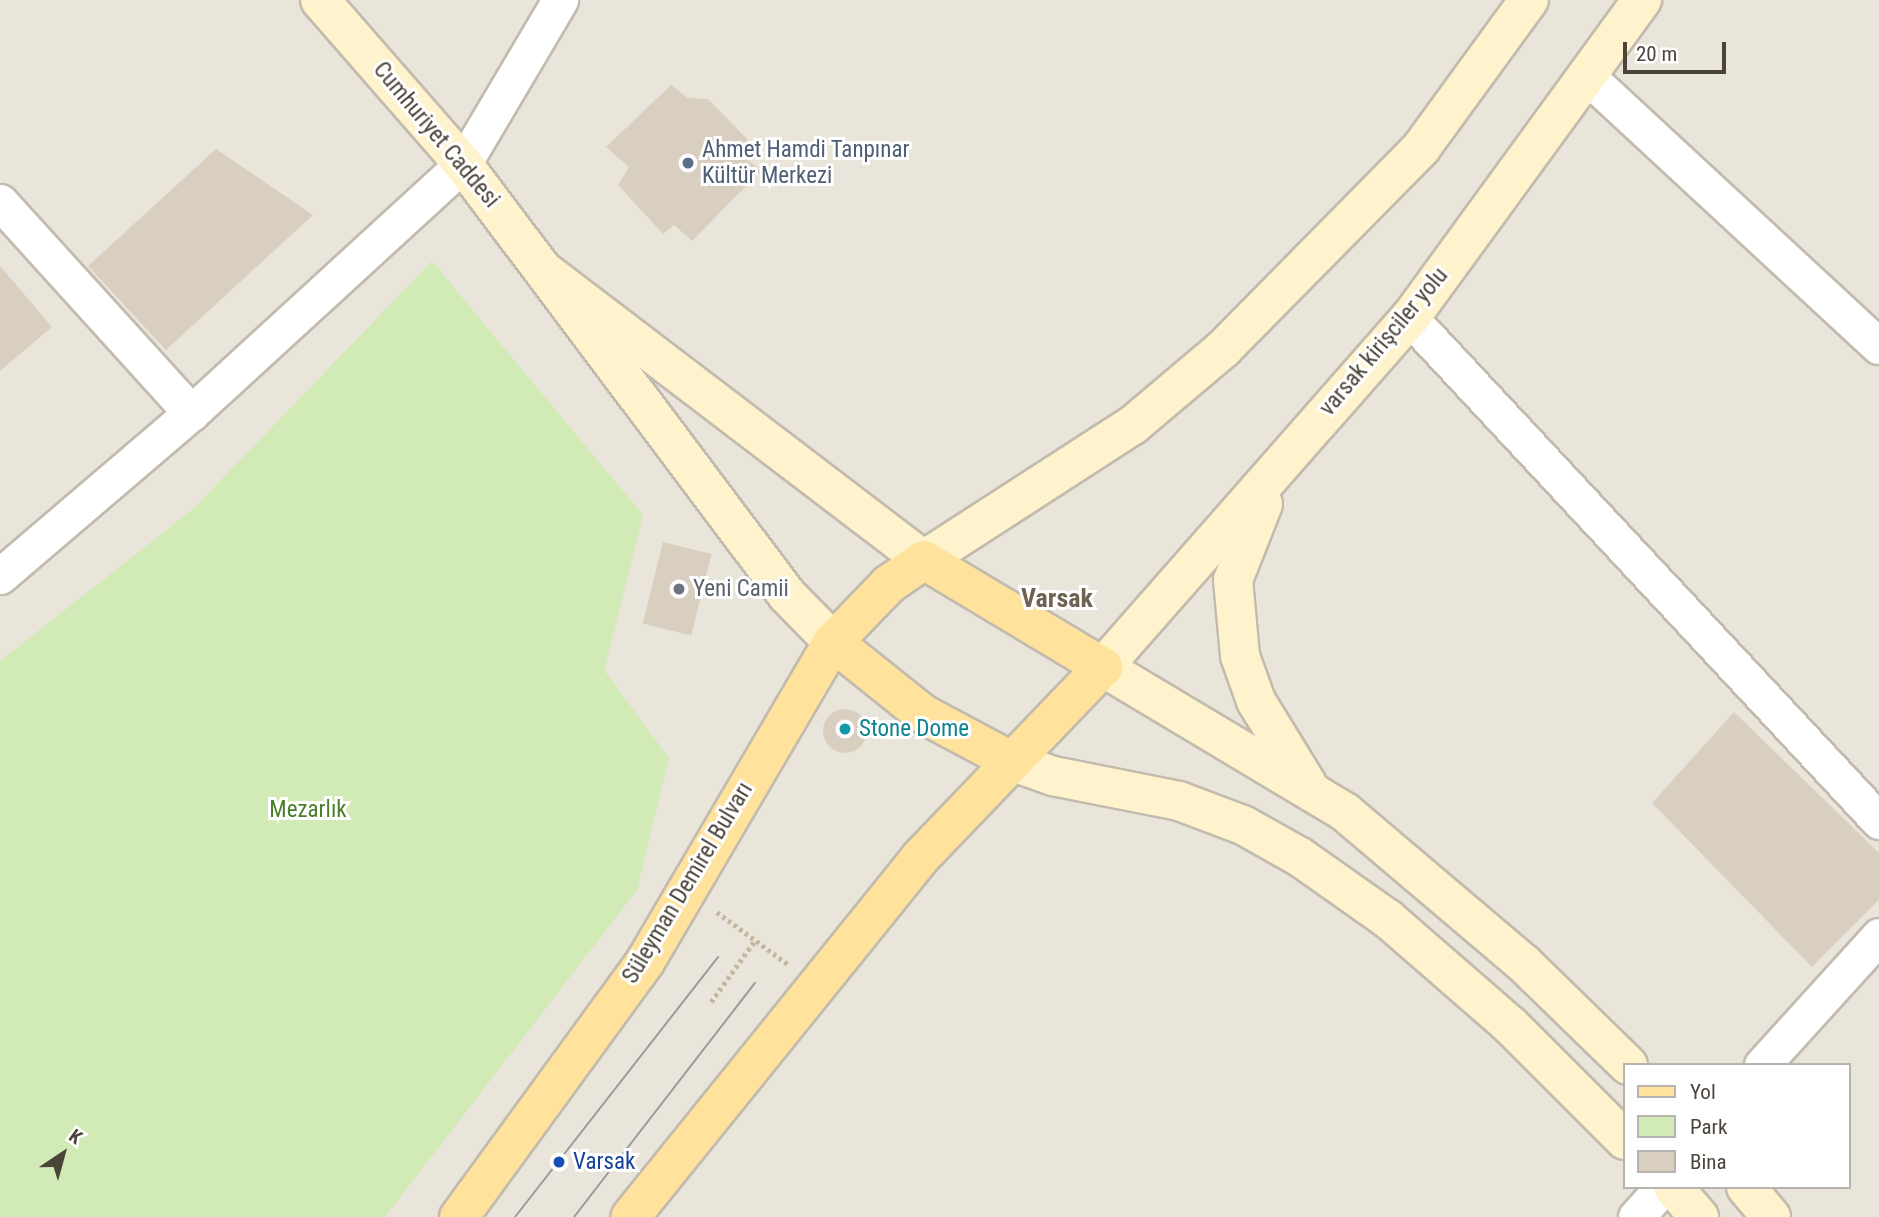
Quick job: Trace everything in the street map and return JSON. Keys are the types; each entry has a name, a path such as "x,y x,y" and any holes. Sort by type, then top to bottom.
{"main road":[{"name":"Süleyman Demirel Bulvarı","path":"459,1217 645,962 833,642 854,615 924,559"},
{"path":"630,1217 814,984 920,858 1103,667 924,559"},
{"path":"833,642 923,714 1011,761"}],"street":[{"name":"Cumhuriyet Caddesi","path":"320,0 463,164 548,274"},
{"path":"0,576 191,413 463,164 560,0"},
{"path":"548,274 924,559 1133,425 1224,348 1421,148 1529,0"},
{"name":"varsak kirişciler yolu","path":"1103,667 1410,318 1642,0"},
{"path":"1588,77 1879,346"},
{"path":"0,202 191,413"},
{"path":"548,274 787,595 833,642"},
{"path":"1410,318 1879,821"},
{"path":"1283,462 1242,547 1233,580 1233,610 1240,656 1255,701 1310,789"},
{"path":"1103,667 1345,812 1523,963 1626,1063"},
{"path":"1011,761 1053,776 1179,801 1242,825 1300,857 1388,919 1510,1025 1624,1139"},
{"path":"1764,1063 1879,936"},
{"path":"1636,1217 1661,1189"},
{"path":"1675,1189 1699,1217"},
{"path":"1748,1189 1772,1217"}],"path":[{"path":"687,891 814,984"},
{"path":"710,1002 755,940"}],"shaded area":[{"path":"0,0 1879,0 1879,1217 0,1217"}],"green space":[{"name":"Mezarlık","path":"432,261 643,515 604,670 669,758 637,890 385,1217 0,1217 0,661 193,509"}],"building":[{"name":"Ahmet Hamdi Tanpınar Kültür Merkezi","path":"671,85 688,98 708,99 747,139 747,159 761,171 692,241 674,225 663,234 618,185 629,167 606,147"},
{"path":"216,149 313,215 166,350 88,266"},
{"path":"0,266 52,327 0,371"},
{"name":"Yeni Camii","path":"663,542 712,554 691,636 643,624"},
{"name":"Stone Dome","path":"845,709 861,715 867,731 861,747 845,753 829,747 823,731 829,715"},
{"path":"1734,712 1879,853 1879,900 1812,967 1652,803"}],"tram line":[{"path":"515,1217 718,957"},
{"path":"574,1217 755,983"}],"place":[{"name":"Ahmet Hamdi Tanpınar Kültür Merkezi","path":"688,163"},
{"name":"Yeni Camii","path":"679,589"},
{"name":"Stone Dome","path":"845,729"},
{"name":"Varsak","path":"559,1162"}],"district":[{"name":"Varsak","path":"1057,599"}]}
